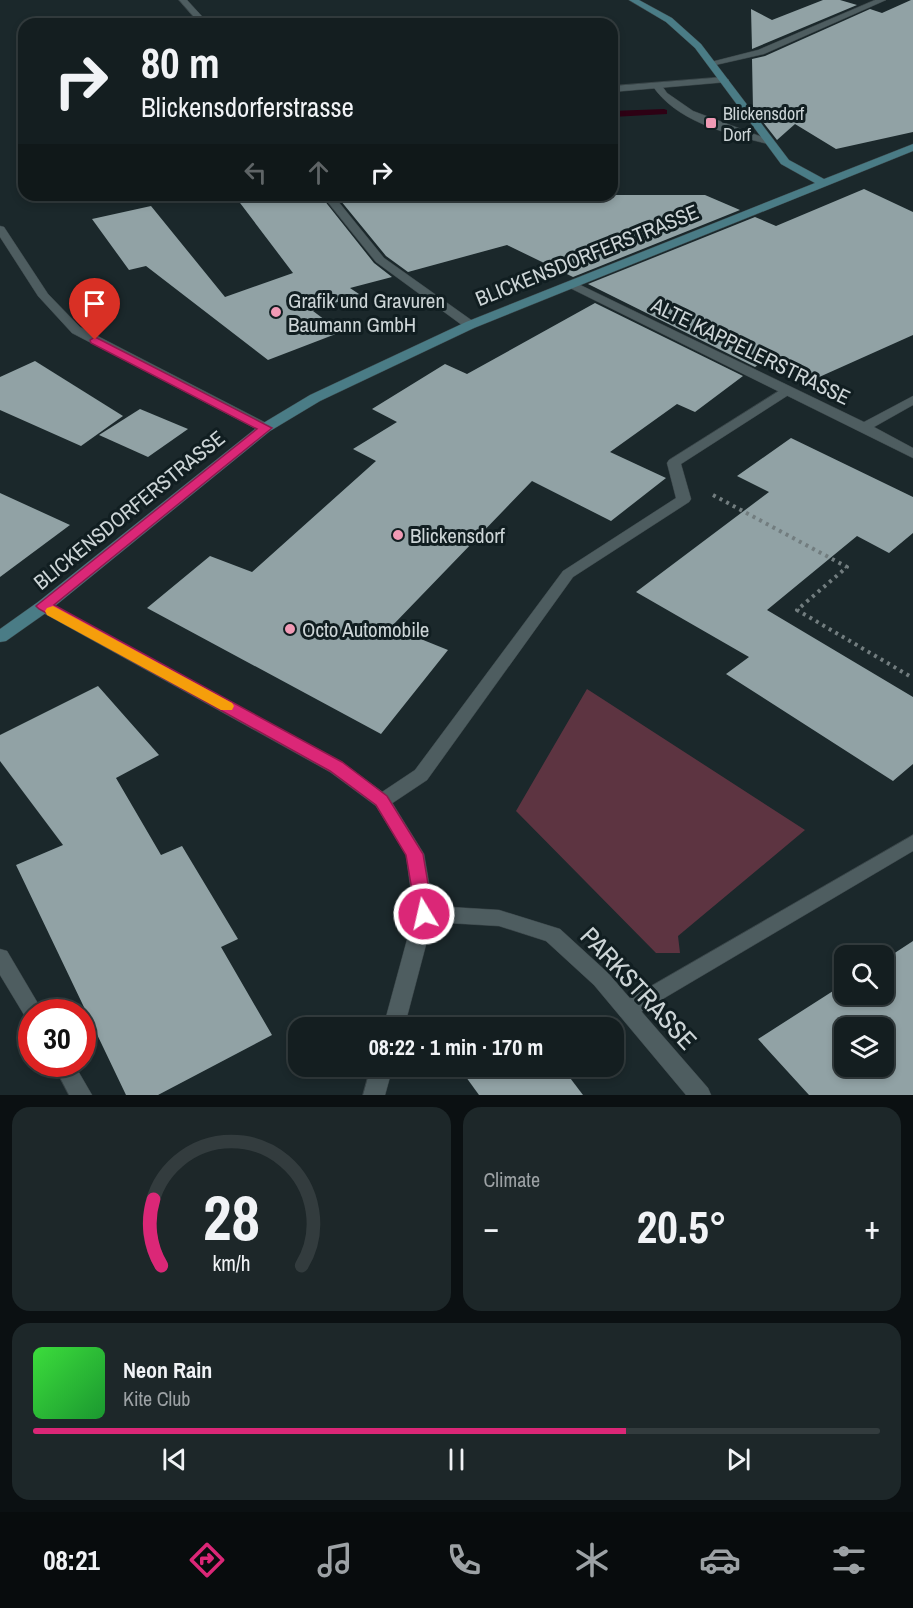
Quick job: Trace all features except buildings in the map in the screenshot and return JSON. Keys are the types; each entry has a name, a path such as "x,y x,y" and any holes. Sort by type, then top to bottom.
{"street":[{"path":"183,0 200,18"},
{"path":"633,0 669,20 698,46 785,162 822,182"},
{"path":"711,63 761,52 882,0"},
{"path":"618,88 724,80"},
{"path":"657,85 664,95 683,109 737,134 768,141"},
{"name":"BLICKENSDORFERSTRASSE","path":"0,637 44,606 266,428 315,398 470,325 913,147"},
{"path":"332,201 380,260 470,325"},
{"path":"0,229 44,296 76,330 266,428"},
{"name":"ALTE KAPPELERSTRASSE","path":"572,285 785,391 864,427 913,454"},
{"path":"382,801 421,775 568,574 684,498 674,463 785,391"},
{"path":"864,427 913,400"},
{"path":"44,606 336,767 382,801 415,854 424,914 396,1017"},
{"path":"627,1010 913,842"},
{"name":"PARKSTRASSE","path":"424,914 499,918 553,935 601,979 700,1095"},
{"path":"0,957 25,999"},
{"path":"71,1077 81,1095"},
{"path":"374,1095 379,1077"}],"path":[{"path":"680,486 698,488 847,567 797,610 913,678"}],"shaded area":[{"path":"587,689 805,830 678,936 680,953 656,953 516,811"}],"waterway":[{"path":"618,114 664,112"}],"slow traffic":[{"path":"53,611 226,706"}],"place":[{"name":"Blickensdorf Dorf","path":"711,123"},
{"name":"Grafik und Gravuren Baumann GmbH","path":"276,312"},
{"name":"Blickensdorf","path":"398,535"},
{"name":"Octo Automobile","path":"290,629"}],"route":[{"path":"95,340 266,428 44,606 336,767 382,801 415,854 424,914"}]}
